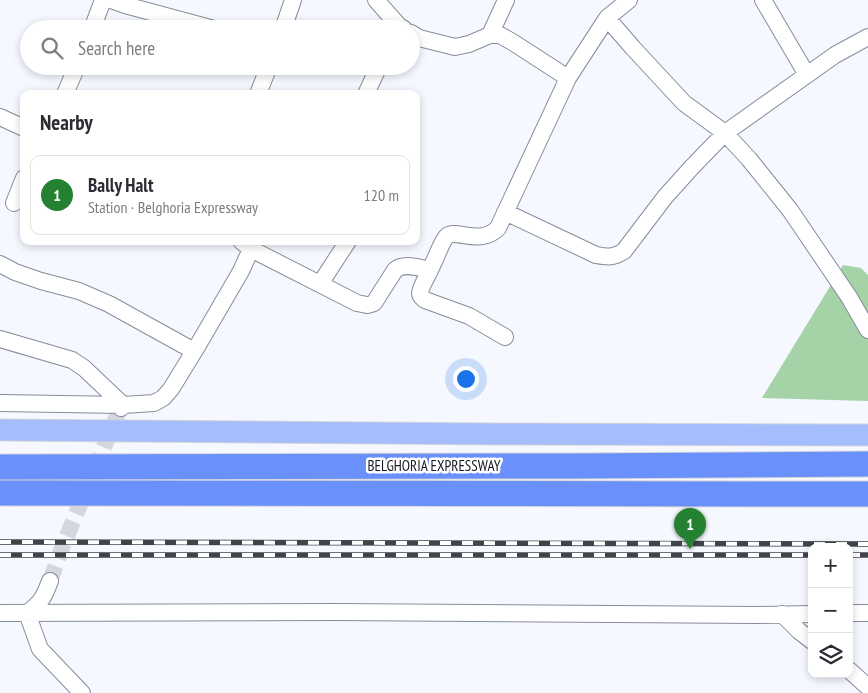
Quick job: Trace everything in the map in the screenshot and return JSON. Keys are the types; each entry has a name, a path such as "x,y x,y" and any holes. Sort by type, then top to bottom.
{"highway":[{"name":"BELGHORIA EXPRESSWAY","path":"0,467 868,464"},
{"name":"BELGHORIA EXPRESSWAY","path":"0,494 868,494"}],"main road":[{"path":"0,430 498,434 868,434"}],"street":[{"path":"95,20 103,0"},
{"path":"111,0 181,20"},
{"path":"286,20 292,0"},
{"path":"376,0 395,20"},
{"path":"490,35 506,0"},
{"path":"505,336 469,316 425,300 421,297 421,290 446,237 452,233 479,237 492,233 498,228 568,78 607,18 629,0"},
{"path":"763,0 807,75"},
{"path":"607,18 684,103 725,133 749,159 790,210 849,297 868,330"},
{"path":"420,38 455,48 490,35 500,35 568,78"},
{"path":"505,212 596,255 608,257 617,255 624,251 666,197 725,133 835,55 868,37"},
{"path":"67,90 73,75"},
{"path":"260,90 265,75"},
{"path":"368,90 375,75"},
{"path":"0,117 20,126"},
{"path":"14,203 20,188"},
{"path":"0,404 121,409 154,403 163,398 171,389 241,271 246,245 357,303 367,305 374,303 399,266 430,270"},
{"path":"320,284 345,245"},
{"path":"0,264 15,272 79,291 109,304 194,351"},
{"path":"0,339 72,360 84,368 121,409"},
{"path":"27,613 43,599 50,581"},
{"path":"0,613 808,614"},
{"path":"27,613 40,649 81,693"},
{"path":"853,613 868,613"},
{"path":"782,614 808,638"},
{"path":"853,674 868,687"}],"green space":[{"path":"843,265 861,268 868,275 868,401 762,398"}],"tunnel":[{"path":"50,581 118,413"}],"railway":[{"path":"0,542 868,544"},
{"path":"0,555 808,555"},
{"path":"853,555 868,555"}],"place":[{"name":"Bally Halt","path":"690,549"}]}
